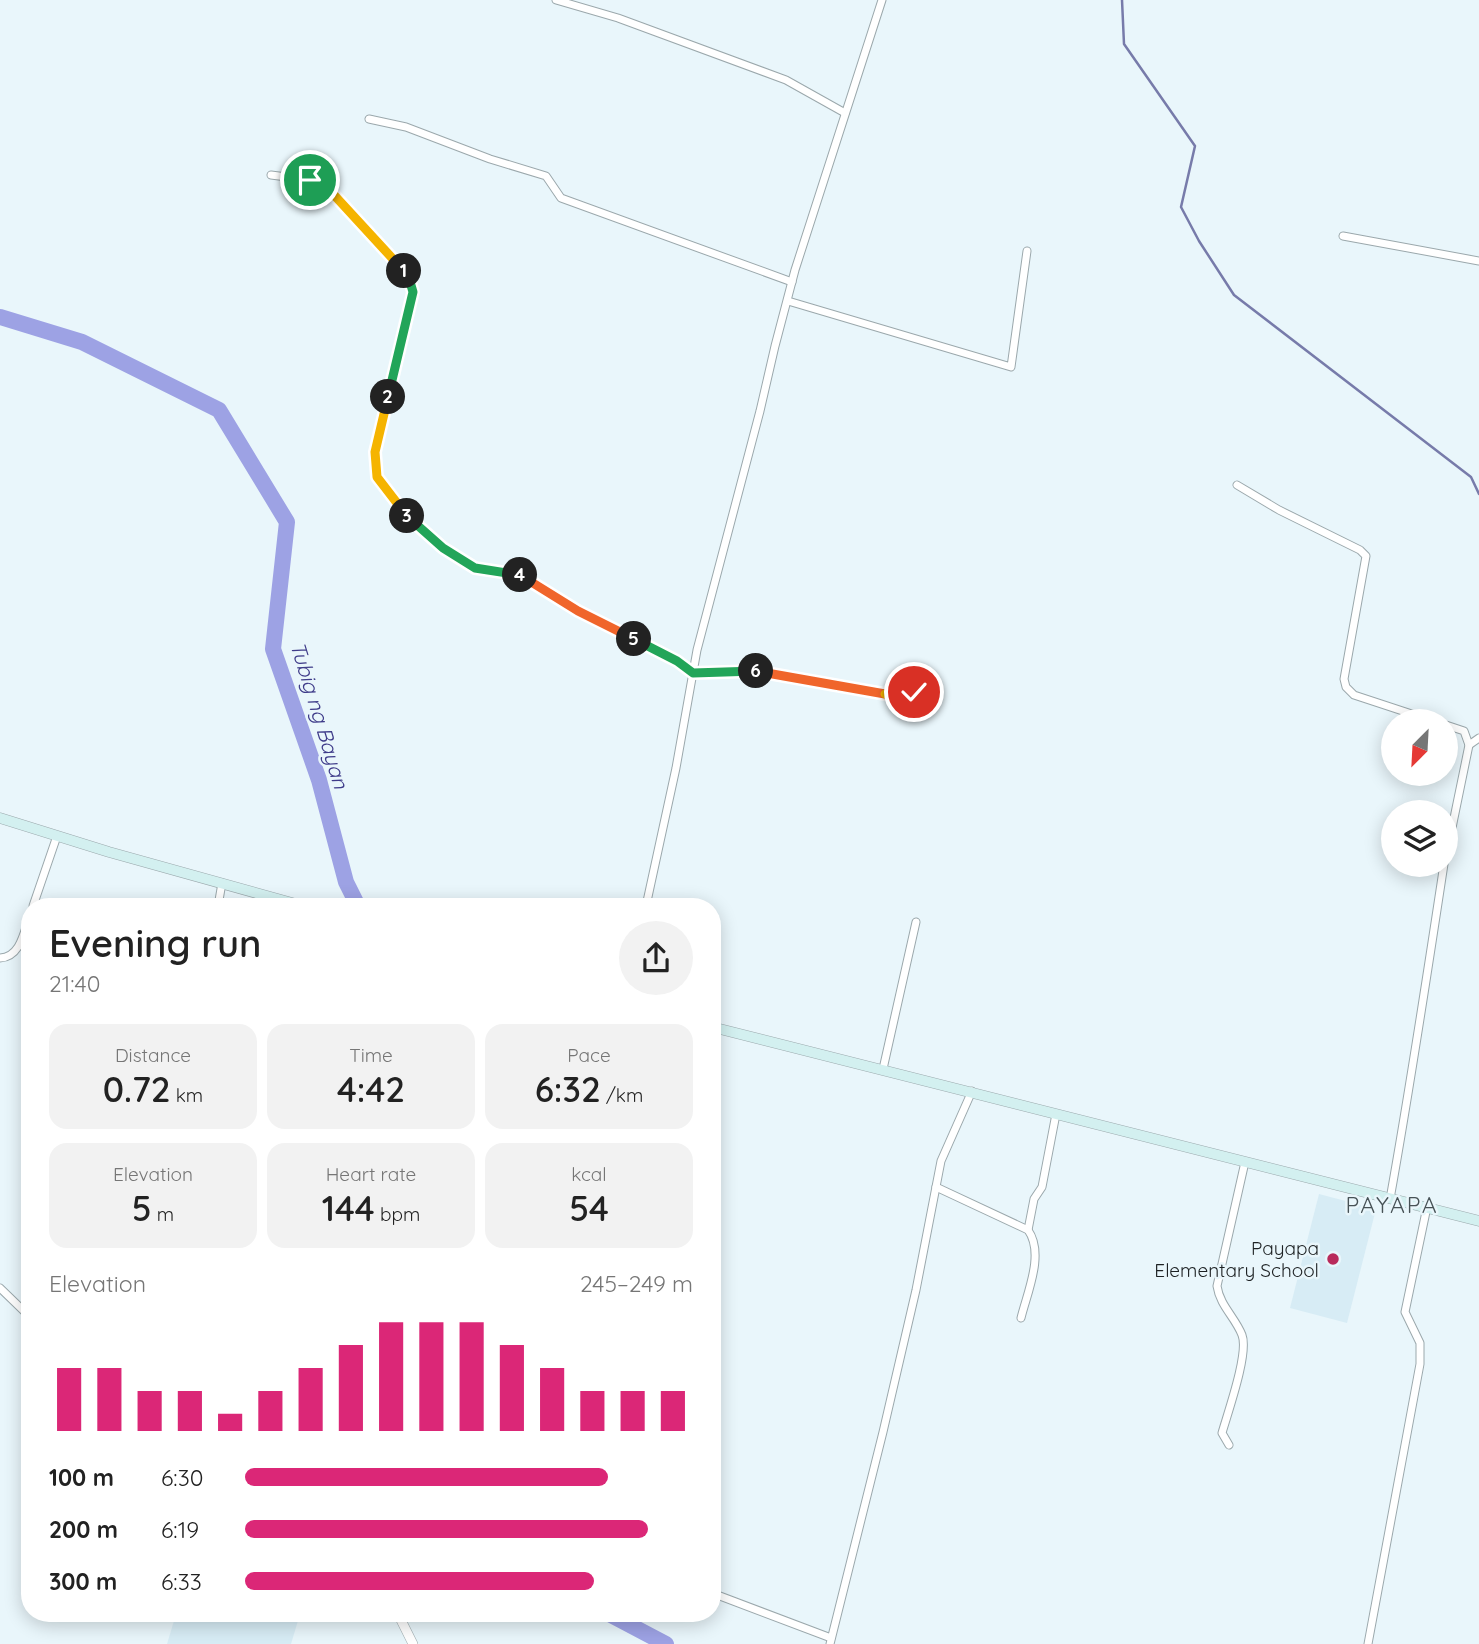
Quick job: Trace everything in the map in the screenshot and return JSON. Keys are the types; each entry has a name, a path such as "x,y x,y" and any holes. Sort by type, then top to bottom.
{"main road":[{"path":"0,818 275,898"},
{"path":"721,1029 1479,1221"}],"street":[{"path":"556,0 618,18 786,80 845,113"},
{"path":"648,898 693,673 792,282 882,0"},
{"path":"369,119 406,127 546,177 561,198 792,282"},
{"path":"271,175 310,180 335,196 408,275 413,292 375,452 377,477 408,516 443,548 475,568 521,575 578,611 677,661 693,673 751,670 901,698 914,692 925,671"},
{"path":"1343,236 1479,261"},
{"path":"788,301 1011,367 1027,251"},
{"path":"1237,485 1279,510 1360,550 1366,556 1344,679 1346,687 1353,695 1396,709"},
{"path":"1458,729 1465,731 1469,746 1458,800"},
{"path":"1469,746 1479,738"},
{"path":"36,898 57,836"},
{"path":"1390,1199 1413,1075 1418,1025 1442,877"},
{"path":"219,898 222,883"},
{"path":"883,1069 916,922"},
{"path":"0,958 15,952 21,937"},
{"path":"721,1597 830,1641 883,1432 941,1161 972,1091"},
{"path":"1028,1230 1034,1199 1042,1187 1056,1114"},
{"path":"1229,1445 1222,1433 1244,1353 1242,1336 1219,1297 1217,1286 1245,1162"},
{"path":"936,1187 1028,1230 1034,1238 1036,1257 1021,1318"},
{"path":"1368,1644 1420,1364 1420,1343 1405,1312 1427,1207"},
{"path":"0,1288 21,1308"},
{"path":"402,1622 413,1644"}],"shaded area":[{"name":"Payapa Elementary School","path":"1319,1194 1376,1209 1347,1323 1290,1308"},
{"path":"174,1622 298,1622 291,1644 167,1644"}],"waterway":[{"path":"1122,0 1124,44 1195,146 1181,207 1199,241 1234,295 1471,477 1479,494"},
{"name":"Tubig ng Bayan","path":"0,317 82,342 219,410 287,522 273,649 319,780 346,882 354,898"},
{"name":"Tubig ng Bayan","path":"624,1622 666,1644"}],"place":[{"name":"Payapa Elementary School","path":"1333,1259"}],"district":[{"name":"PAYAPA","path":"1392,1204"}],"route":[{"path":"310,180 335,196 408,275 413,292 375,452 377,477 408,516 443,548 475,568 521,575 578,611 677,661 693,673 751,670 901,698 914,692"}]}
